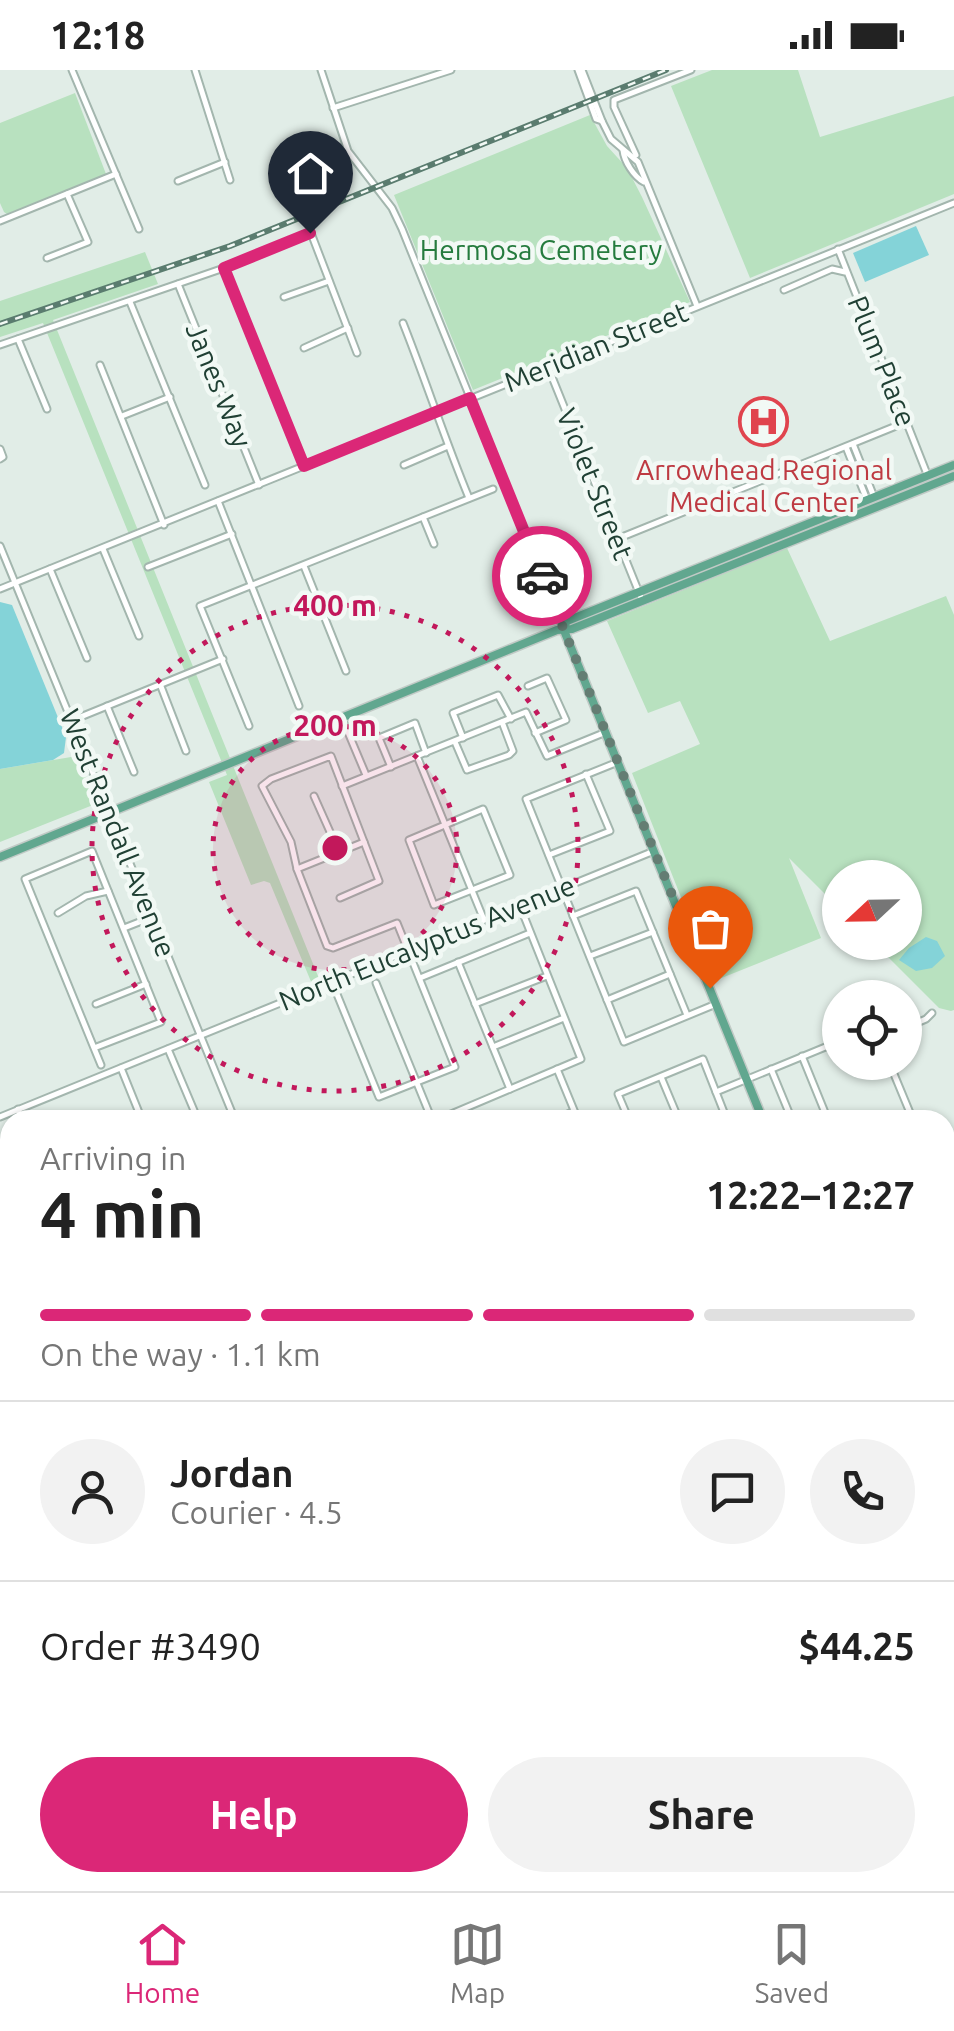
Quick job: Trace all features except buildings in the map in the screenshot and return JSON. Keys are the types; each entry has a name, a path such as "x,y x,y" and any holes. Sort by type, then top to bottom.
{"main road":[{"path":"0,857 563,628 572,630 640,596 954,466"},
{"path":"872,502 892,499 954,476"},
{"path":"892,499 906,483"},
{"path":"563,628 759,1110"}],"street":[{"path":"72,70 139,228"},
{"path":"196,70 230,180"},
{"path":"321,70 350,156 392,208 402,228 563,628"},
{"path":"333,108 451,70"},
{"path":"580,70 602,121 630,168 644,182"},
{"path":"691,70 614,100 614,107 697,306"},
{"path":"622,149 628,136"},
{"path":"622,149 638,162"},
{"path":"178,180 225,162"},
{"path":"1,218 116,174"},
{"path":"47,258 88,242 67,194"},
{"name":"Meridian Street","path":"0,590 954,203"},
{"path":"0,345 224,268 310,233 358,354"},
{"name":"Plum Place","path":"838,248 927,474"},
{"path":"224,268 304,466"},
{"path":"784,290 832,270 845,272"},
{"path":"284,298 329,281"},
{"name":"Janes Way","path":"178,284 259,485"},
{"path":"130,301 205,484"},
{"path":"403,323 431,394 434,414 469,498"},
{"path":"304,348 348,328"},
{"path":"18,338 47,409"},
{"path":"100,366 164,525"},
{"name":"Violet Street","path":"548,367 640,596"},
{"path":"122,416 170,397"},
{"path":"617,539 906,422"},
{"path":"849,445 872,502"},
{"path":"404,465 448,446"},
{"path":"0,448 2,458"},
{"path":"248,726 200,606 493,489"},
{"path":"218,501 299,706"},
{"path":"423,517 434,544"},
{"path":"148,568 232,534"},
{"name":"West Randall Avenue","path":"0,546 231,1110"},
{"path":"102,549 139,636"},
{"path":"304,566 346,671"},
{"path":"50,569 87,658"},
{"path":"73,720 223,659"},
{"path":"528,686 547,678 566,720 535,733"},
{"path":"160,684 186,750"},
{"path":"463,738 453,713 498,695 510,718"},
{"path":"108,706 134,772"},
{"path":"342,786 526,712 547,756 606,732"},
{"path":"342,718 366,777"},
{"path":"455,742 467,770 509,755 513,751 502,722"},
{"path":"391,767 379,738 414,723 426,753"},
{"path":"332,982 379,1097 456,1067 397,922 332,948 327,946 291,842 262,786 270,779 331,756 379,881 340,898"},
{"path":"417,756 484,920"},
{"path":"618,762 526,799 589,956 624,1042 716,1004"},
{"path":"549,855 610,831 586,774"},
{"path":"314,796 339,852"},
{"path":"483,809 510,876 438,905 431,902 408,842 445,825 483,809"},
{"path":"298,869 364,842"},
{"name":"North Eucalyptus Avenue","path":"18,1110 654,851"},
{"path":"94,1048 161,1022 92,852 25,880 94,1048 101,1065"},
{"path":"58,913 86,896 108,891"},
{"path":"573,916 636,891 688,1015"},
{"path":"459,1110 581,1059 520,906"},
{"path":"124,928 152,917"},
{"path":"589,956 653,932"},
{"path":"420,978 530,933"},
{"path":"458,962 510,1089"},
{"path":"607,1000 670,974"},
{"path":"476,1004 547,976"},
{"path":"376,983 429,1110"},
{"path":"96,1004 146,984"},
{"path":"922,1021 932,1012"},
{"path":"492,1047 565,1017"},
{"path":"716,1092 822,1048"},
{"path":"168,1049 194,1110"},
{"path":"802,1056 824,1110"},
{"path":"625,1110 618,1094 703,1060 724,1110"},
{"path":"121,1068 138,1110"},
{"path":"557,1069 575,1110"},
{"path":"772,1069 788,1110"},
{"path":"661,1077 675,1110"},
{"path":"896,1080 909,1110"}],"green space":[{"path":"712,70 798,70 820,137 954,96 954,194 750,278 671,86"},
{"path":"75,93 106,174 7,214 0,203 0,123"},
{"name":"Hermosa Cemetery","path":"590,115 607,146 627,168 690,302 473,390 394,195"},
{"path":"145,252 158,284 53,320 320,981 312,984 270,883 251,885 209,782 227,775 43,323 0,337 0,301"},
{"path":"787,548 830,641 946,596 954,615 954,1010 939,1008 922,991 922,980 911,980 891,960 922,960 922,860 822,860 822,891 789,858 821,938 714,981 632,773 700,744 680,701 648,713 607,621"},
{"path":"77,756 98,803 0,842 0,769"}],"water":[{"path":"916,226 929,255 865,282 853,253"},
{"path":"0,602 12,605 66,737 64,753 53,760 0,769"},
{"path":"922,940 937,941 945,956 932,968 916,971 899,960 922,960"}],"railway":[{"path":"0,324 230,246 666,70"}],"way so far":[{"path":"542,576 710,988"}],"place":[{"name":"Arrowhead Regional Medical Center","path":"764,422"}],"route":[{"path":"310,233 224,268 304,466 470,398 542,576"}]}
